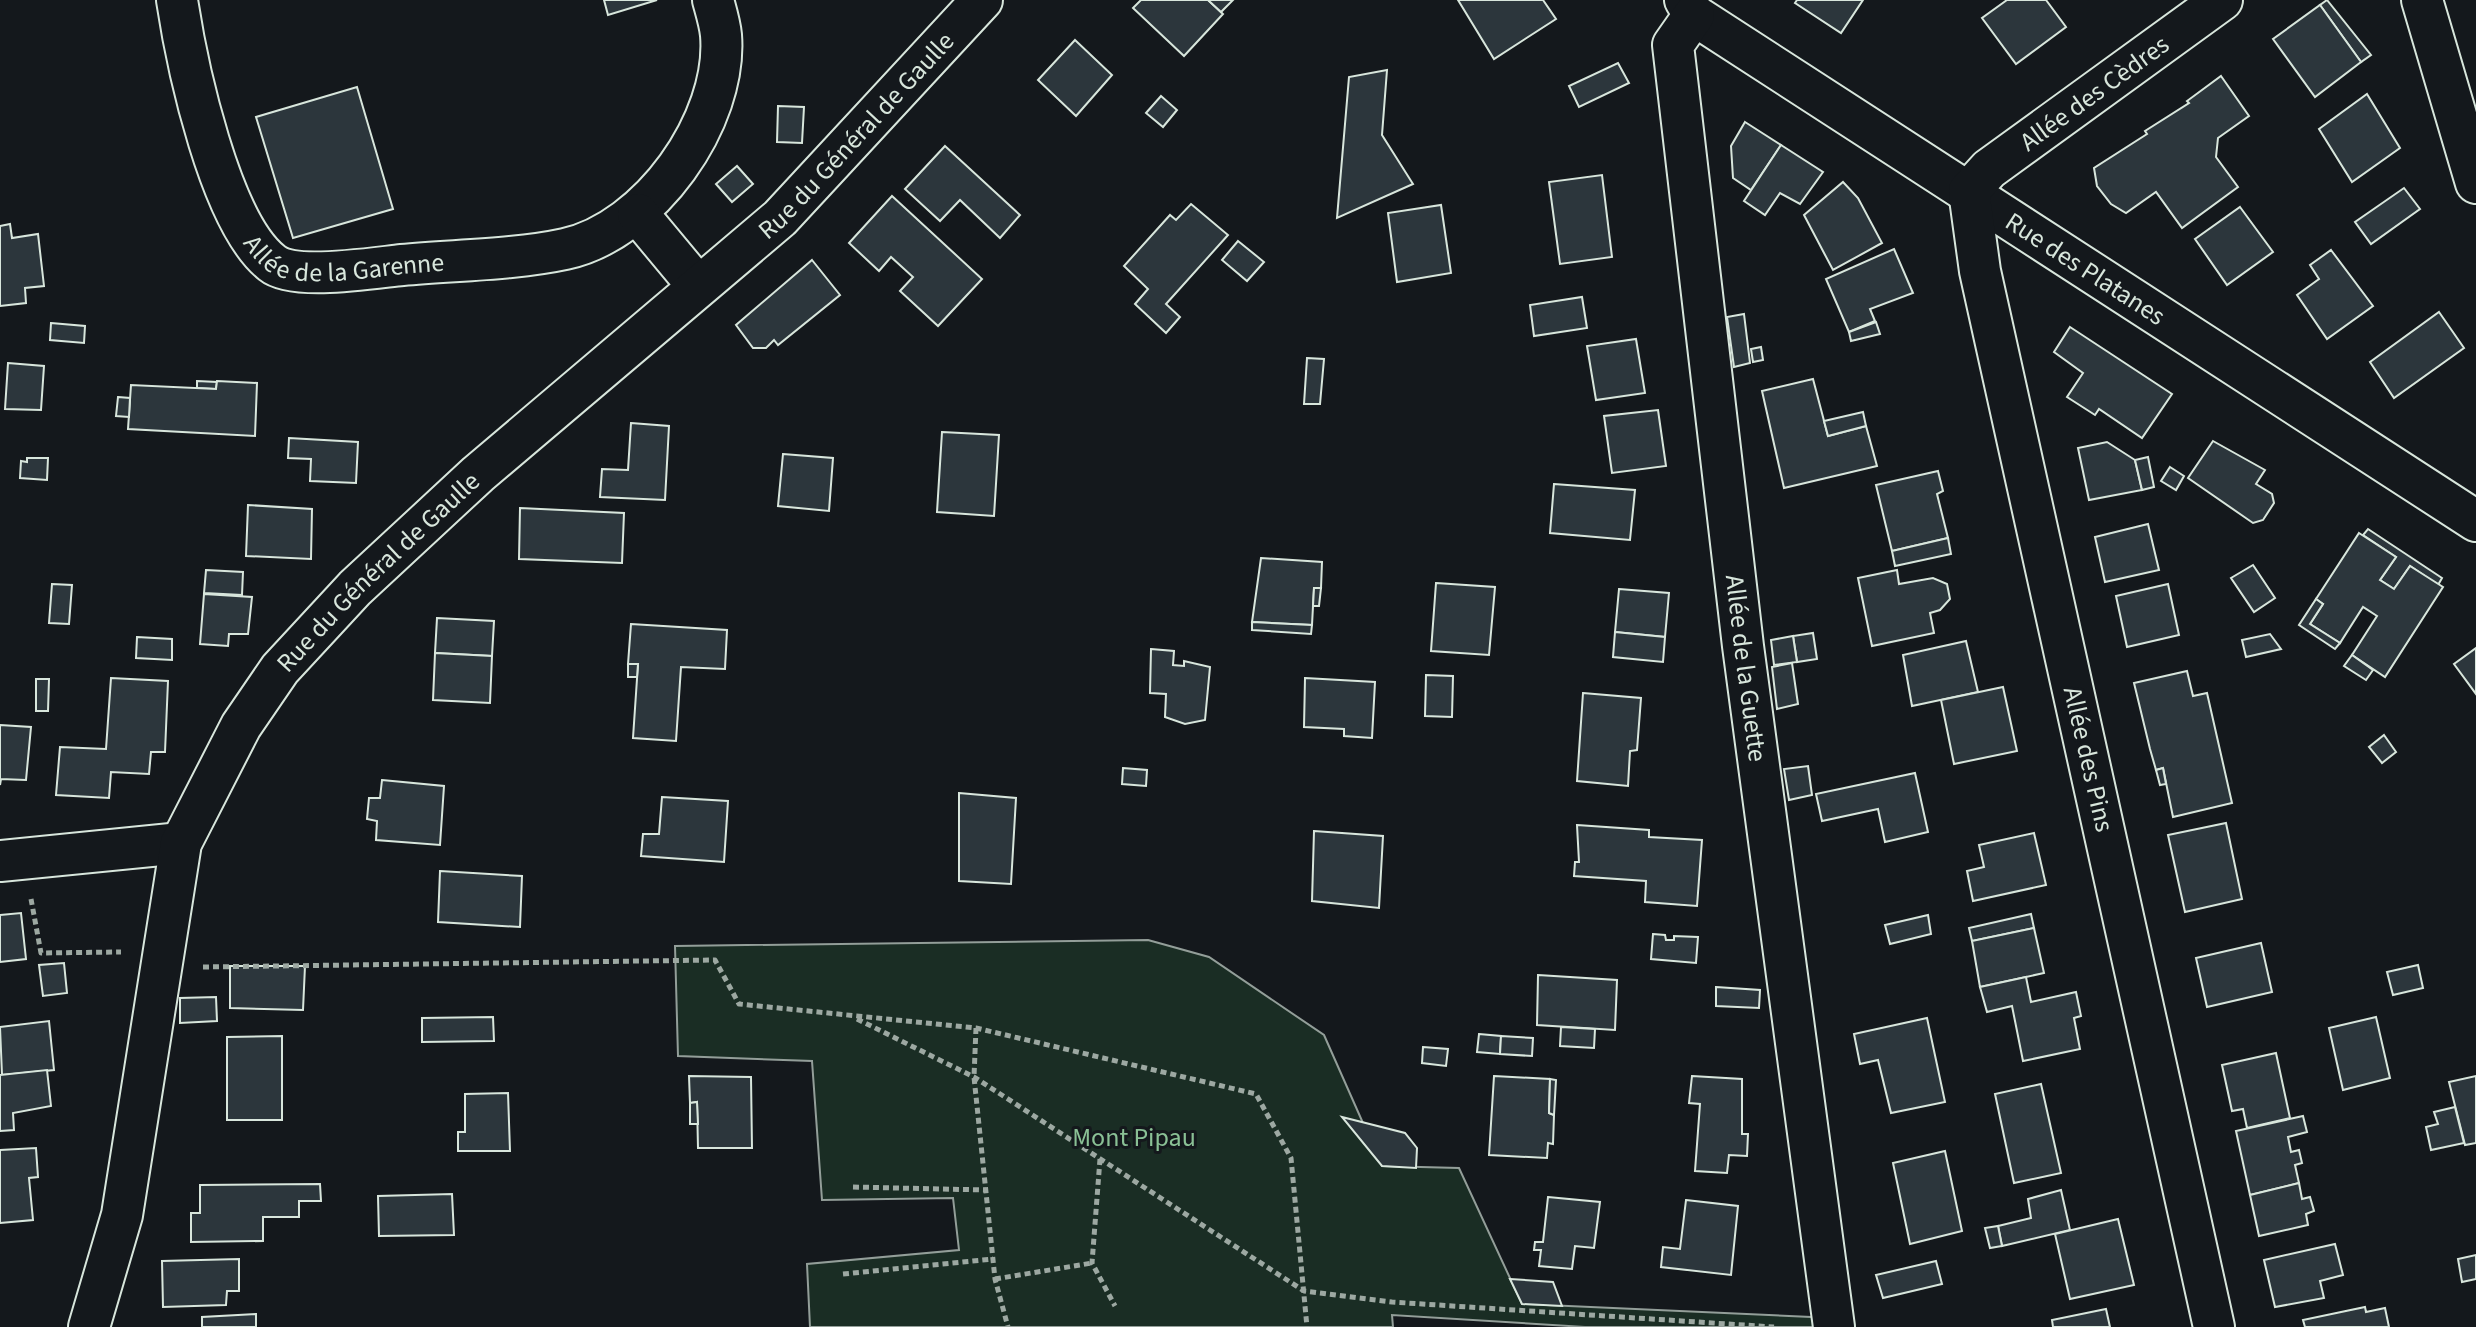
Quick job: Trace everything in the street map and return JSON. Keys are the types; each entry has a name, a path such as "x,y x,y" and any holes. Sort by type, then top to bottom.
{"street":[{"name":"Allée de la Garenne","path":"177,0 214,162 242,229 273,265 316,273 566,249 638,214 679,167 713,99 721,37 713,0"},
{"name":"Rue du Général de Gaulle","path":"89,1327 122,1215 181,843 249,714 280,669 355,588 478,474 697,285 780,218 982,0"},
{"name":"Allée des Cèdres","path":"1969,191 1989,169 2222,0"},
{"path":"2422,0 2476,183"},
{"name":"Rue des Platanes","path":"1690,7 2476,521"},
{"name":"Allée de la Guette","path":"1690,7 1673,45 1674,57 1743,646 1834,1327"},
{"name":"Allée des Pins","path":"1969,191 1980,271 2214,1327"},
{"path":"638,214 697,285"},
{"path":"12,860 181,843"}],"path":[{"path":"12,860 41,953 161,960 715,960 739,1004 976,1028 1256,1094 1291,1158 1307,1327"},
{"path":"852,1017 974,1077 1304,1291 1392,1302 1774,1327"},
{"path":"976,1028 974,1077 995,1279 1008,1327"},
{"path":"1100,1159 1092,1263 1115,1306"},
{"path":"853,1187 986,1190"},
{"path":"843,1274 993,1259"},
{"path":"995,1279 1092,1263"}],"green space":[{"name":"Mont Pipau","path":"1148,940 1209,957 1324,1035 1382,1166 1459,1168 1522,1304 1833,1318 1834,1327 1585,1327 1392,1315 1393,1327 810,1327 807,1264 959,1250 953,1198 822,1200 812,1061 678,1056 675,946"}],"building":[{"path":"604,0 657,0 608,15"},
{"path":"1141,0 1208,0 1223,14 1184,56 1133,8"},
{"path":"1208,0 1233,0 1221,12"},
{"path":"1458,0 1543,0 1556,19 1494,59"},
{"path":"1797,0 1863,0 1841,33 1795,3"},
{"path":"2007,0 2046,0 2066,27 2016,64 1982,18"},
{"path":"2327,0 2371,55 2361,62 2320,5"},
{"path":"2320,5 2361,62 2315,97 2273,39"},
{"path":"1075,40 1112,75 1076,116 1038,80"},
{"path":"1618,63 1629,83 1579,107 1569,86"},
{"path":"1387,70 1382,135 1413,184 1337,218 1349,77"},
{"path":"2221,76 2249,116 2218,138 2216,157 2238,187 2182,228 2156,192 2126,213 2111,204 2097,186 2094,168 2147,134 2145,131 2189,103 2187,101"},
{"path":"357,87 393,209 293,238 256,117"},
{"path":"2367,94 2400,148 2352,182 2319,129"},
{"path":"1161,96 1177,110 1163,127 1146,113"},
{"path":"778,106 804,107 802,143 777,142"},
{"path":"1745,122 1781,145 1751,190 1733,178 1731,146"},
{"path":"1781,145 1823,172 1800,204 1780,193 1765,215 1744,201"},
{"path":"945,146 1020,215 1000,238 960,200 940,221 905,189"},
{"path":"737,166 753,184 732,202 716,184"},
{"path":"1602,175 1612,257 1560,264 1549,182"},
{"path":"1843,182 1858,198 1882,243 1833,270 1804,215"},
{"path":"2404,188 2420,209 2371,244 2355,222"},
{"path":"892,196 982,279 938,326 900,291 913,277 891,257 879,271 849,243"},
{"path":"1191,204 1228,235 1166,304 1180,317 1166,333 1135,304 1148,289 1124,266 1170,215 1176,220"},
{"path":"1441,205 1451,273 1397,282 1388,213"},
{"path":"2240,207 2273,252 2227,285 2195,239"},
{"path":"10,224 12,238 38,234 44,286 25,288 26,303 0,306 0,226"},
{"path":"1238,241 1264,262 1247,281 1222,260"},
{"path":"1894,249 1913,293 1870,309 1875,321 1849,332 1826,279"},
{"path":"2331,250 2373,306 2327,339 2297,295 2319,279 2310,265"},
{"path":"812,260 840,295 778,345 774,340 766,348 753,348 736,325"},
{"path":"1582,297 1587,328 1534,336 1530,305"},
{"path":"2439,312 2464,348 2394,398 2370,362"},
{"path":"1744,314 1750,363 1734,367 1727,317"},
{"path":"1876,322 1880,334 1851,341 1849,332"},
{"path":"51,323 85,326 84,343 50,340"},
{"path":"2070,327 2172,394 2142,438 2099,409 2095,415 2067,397 2083,373 2054,352"},
{"path":"1636,339 1645,393 1596,400 1587,346"},
{"path":"1761,347 1763,360 1753,362 1751,349"},
{"path":"1307,358 1324,359 1320,404 1304,404"},
{"path":"8,363 44,366 41,410 5,409"},
{"path":"1813,379 1828,436 1866,426 1877,466 1784,488 1762,391"},
{"path":"197,381 217,382 216,389 197,388"},
{"path":"217,381 257,383 255,436 128,429 131,385 216,389"},
{"path":"118,397 130,398 129,417 116,416"},
{"path":"1658,410 1666,466 1612,473 1604,416"},
{"path":"1863,412 1866,426 1828,436 1824,421"},
{"path":"631,423 669,426 665,500 600,497 602,469 628,470"},
{"path":"942,432 999,435 994,516 937,512"},
{"path":"289,438 358,442 356,483 310,481 311,459 288,458"},
{"path":"2213,441 2265,470 2256,484 2272,494 2274,503 2263,520 2253,523 2188,478"},
{"path":"2107,442 2135,460 2142,490 2089,500 2078,448"},
{"path":"783,454 833,458 829,511 778,506"},
{"path":"2148,457 2154,487 2142,490 2135,460"},
{"path":"27,458 48,458 47,480 20,478 21,461 27,462"},
{"path":"2170,467 2184,476 2176,490 2161,481"},
{"path":"1938,471 1943,491 1937,494 1948,538 1892,551 1876,485"},
{"path":"1554,484 1635,490 1630,540 1550,533"},
{"path":"248,505 312,509 311,559 246,556"},
{"path":"520,508 624,513 622,563 519,559"},
{"path":"2148,524 2159,570 2105,582 2095,537"},
{"path":"2368,529 2442,578 2438,585 2410,566 2394,589 2380,580 2396,557 2363,535"},
{"path":"2359,533 2396,557 2380,580 2394,589 2410,566 2443,587 2385,677 2352,655 2377,616 2363,607 2340,643 2310,624 2323,604 2316,599"},
{"path":"1948,538 1951,554 1895,566 1892,551"},
{"path":"1261,558 1322,562 1321,588 1314,588 1312,625 1252,622"},
{"path":"2253,565 2275,598 2254,612 2231,578"},
{"path":"206,570 243,572 242,595 204,593"},
{"path":"1897,570 1899,584 1933,578 1947,584 1950,599 1940,610 1930,613 1934,633 1872,646 1858,578"},
{"path":"1436,583 1495,587 1489,655 1431,651"},
{"path":"52,584 72,585 69,624 49,623"},
{"path":"2168,584 2179,635 2127,647 2116,596"},
{"path":"1314,588 1321,588 1319,606 1313,606"},
{"path":"1619,589 1669,593 1665,637 1615,632"},
{"path":"204,594 252,597 248,634 229,634 228,646 200,644"},
{"path":"2316,599 2323,604 2310,624 2340,643 2335,649 2299,625"},
{"path":"437,618 494,621 492,656 435,653"},
{"path":"1252,622 1312,625 1311,634 1252,630"},
{"path":"631,624 727,630 725,669 681,667 676,741 633,738 638,664 628,664"},
{"path":"1615,632 1665,637 1663,662 1613,657"},
{"path":"1813,633 1817,659 1797,662 1793,636"},
{"path":"2270,634 2281,649 2246,657 2242,640"},
{"path":"1793,636 1797,662 1774,665 1771,640"},
{"path":"137,637 172,639 172,660 136,658"},
{"path":"1966,641 1978,692 1912,706 1903,655"},
{"path":"2476,648 2476,694 2454,664"},
{"path":"1151,649 1174,651 1173,665 1184,666 1184,661 1210,667 1205,720 1185,724 1165,717 1166,694 1150,693"},
{"path":"435,653 492,656 490,703 433,700"},
{"path":"2352,655 2373,670 2366,680 2344,666"},
{"path":"1792,663 1798,704 1777,709 1772,667"},
{"path":"628,664 638,664 637,677 628,677"},
{"path":"2187,671 2193,696 2207,693 2232,803 2173,817 2163,768 2156,770 2134,683"},
{"path":"1426,675 1453,676 1452,717 1425,716"},
{"path":"111,678 168,681 165,752 151,752 149,774 111,772 109,798 56,795 60,747 106,749"},
{"path":"1305,678 1375,682 1372,738 1344,736 1344,729 1304,727"},
{"path":"36,679 49,679 48,711 36,711"},
{"path":"2003,687 2017,751 1954,764 1941,700"},
{"path":"1583,693 1641,698 1637,750 1630,751 1628,786 1577,781"},
{"path":"0,725 31,727 26,780 1,779 0,785"},
{"path":"2384,735 2396,752 2382,763 2369,747"},
{"path":"1808,766 1812,795 1789,800 1784,769"},
{"path":"1123,768 1147,770 1146,786 1122,784"},
{"path":"2163,768 2166,784 2160,785 2156,770"},
{"path":"1915,773 1928,832 1885,842 1878,809 1822,821 1816,794"},
{"path":"382,780 444,786 440,845 376,840 377,821 367,819 369,798 380,798"},
{"path":"959,793 1016,798 1011,884 959,881"},
{"path":"662,797 728,801 724,862 641,856 643,834 659,834"},
{"path":"2226,823 2242,899 2185,912 2168,835"},
{"path":"1577,825 1649,830 1649,837 1702,840 1697,906 1645,902 1646,881 1574,876 1575,862 1579,862"},
{"path":"1314,831 1383,836 1379,908 1312,901"},
{"path":"2034,833 2046,885 1973,901 1967,871 1984,867 1979,845"},
{"path":"440,871 522,876 520,927 438,922"},
{"path":"21,913 26,959 0,962 0,915"},
{"path":"2031,914 2034,928 1972,941 1969,928"},
{"path":"1928,915 1931,934 1890,944 1885,925"},
{"path":"2034,928 2044,973 1980,987 1972,941"},
{"path":"1653,934 1665,935 1666,940 1674,940 1674,936 1698,937 1696,963 1651,959"},
{"path":"2261,943 2272,992 2207,1007 2196,958"},
{"path":"64,963 67,993 43,996 39,965"},
{"path":"2418,965 2423,988 2393,995 2387,972"},
{"path":"230,966 305,966 303,1010 230,1008"},
{"path":"1538,975 1617,980 1615,1030 1537,1025"},
{"path":"2026,977 2031,1002 2076,992 2081,1016 2074,1018 2080,1049 2023,1061 2012,1006 1987,1012 1980,987"},
{"path":"1716,987 1760,990 1759,1008 1716,1006"},
{"path":"216,997 217,1021 180,1023 180,998"},
{"path":"493,1017 494,1041 422,1042 422,1018"},
{"path":"2376,1017 2390,1078 2343,1090 2329,1028"},
{"path":"1927,1018 1945,1102 1891,1113 1878,1060 1860,1064 1854,1034"},
{"path":"49,1021 54,1070 2,1075 0,1027"},
{"path":"1561,1027 1595,1029 1594,1048 1560,1046"},
{"path":"1479,1034 1501,1036 1500,1054 1477,1052"},
{"path":"282,1036 282,1120 227,1120 227,1037"},
{"path":"1501,1036 1533,1038 1532,1056 1500,1054"},
{"path":"1423,1047 1448,1049 1446,1066 1422,1063"},
{"path":"2276,1053 2290,1118 2247,1128 2243,1109 2232,1111 2222,1065"},
{"path":"47,1070 51,1106 13,1113 14,1130 0,1131 0,1075"},
{"path":"689,1076 751,1077 752,1148 698,1148 697,1102 690,1103"},
{"path":"1494,1076 1550,1079 1549,1113 1554,1115 1553,1144 1548,1143 1547,1158 1489,1155"},
{"path":"1692,1076 1742,1079 1742,1134 1748,1134 1747,1156 1729,1155 1727,1173 1695,1171 1700,1104 1689,1103"},
{"path":"2476,1076 2476,1143 2465,1145 2449,1082"},
{"path":"1550,1079 1556,1080 1554,1115 1549,1113"},
{"path":"2041,1084 2061,1173 2014,1183 1995,1094"},
{"path":"508,1093 510,1151 458,1151 458,1132 465,1132 465,1094"},
{"path":"697,1102 698,1124 690,1124 690,1103"},
{"path":"2455,1107 2464,1143 2431,1150 2426,1127 2438,1124 2434,1112"},
{"path":"2303,1116 2307,1132 2288,1137 2291,1152 2299,1150 2302,1163 2295,1165 2299,1183 2250,1195 2236,1131"},
{"path":"1342,1117 1405,1133 1417,1148 1416,1168 1382,1166"},
{"path":"36,1148 38,1177 29,1178 33,1220 0,1223 0,1150"},
{"path":"1945,1151 1962,1231 1910,1244 1893,1163"},
{"path":"2299,1183 2302,1199 2310,1197 2314,1211 2306,1214 2308,1225 2259,1236 2250,1195"},
{"path":"320,1184 321,1201 299,1201 299,1217 263,1217 263,1241 191,1242 191,1213 200,1213 200,1185"},
{"path":"2061,1190 2070,1230 2002,1246 1998,1226 2031,1218 2028,1199"},
{"path":"452,1194 454,1235 379,1236 378,1196"},
{"path":"1548,1197 1600,1202 1594,1248 1575,1246 1572,1269 1539,1266 1541,1250 1534,1250 1535,1242 1543,1242"},
{"path":"1686,1200 1738,1206 1731,1275 1661,1267 1663,1247 1680,1249"},
{"path":"2118,1219 2134,1285 2070,1299 2055,1234"},
{"path":"1998,1226 2002,1246 1990,1248 1985,1228"},
{"path":"2335,1244 2343,1275 2320,1281 2324,1298 2275,1307 2264,1260"},
{"path":"2476,1255 2476,1279 2462,1282 2458,1259"},
{"path":"239,1259 239,1291 227,1291 226,1305 163,1307 162,1261"},
{"path":"1936,1261 1942,1284 1883,1298 1876,1275"},
{"path":"1510,1279 1553,1282 1562,1306 1522,1304"},
{"path":"2365,1307 2366,1312 2385,1308 2389,1327 2305,1327 2303,1320"},
{"path":"2106,1309 2110,1327 2053,1327 2052,1320"},
{"path":"256,1314 256,1327 202,1327 202,1317"}]}
